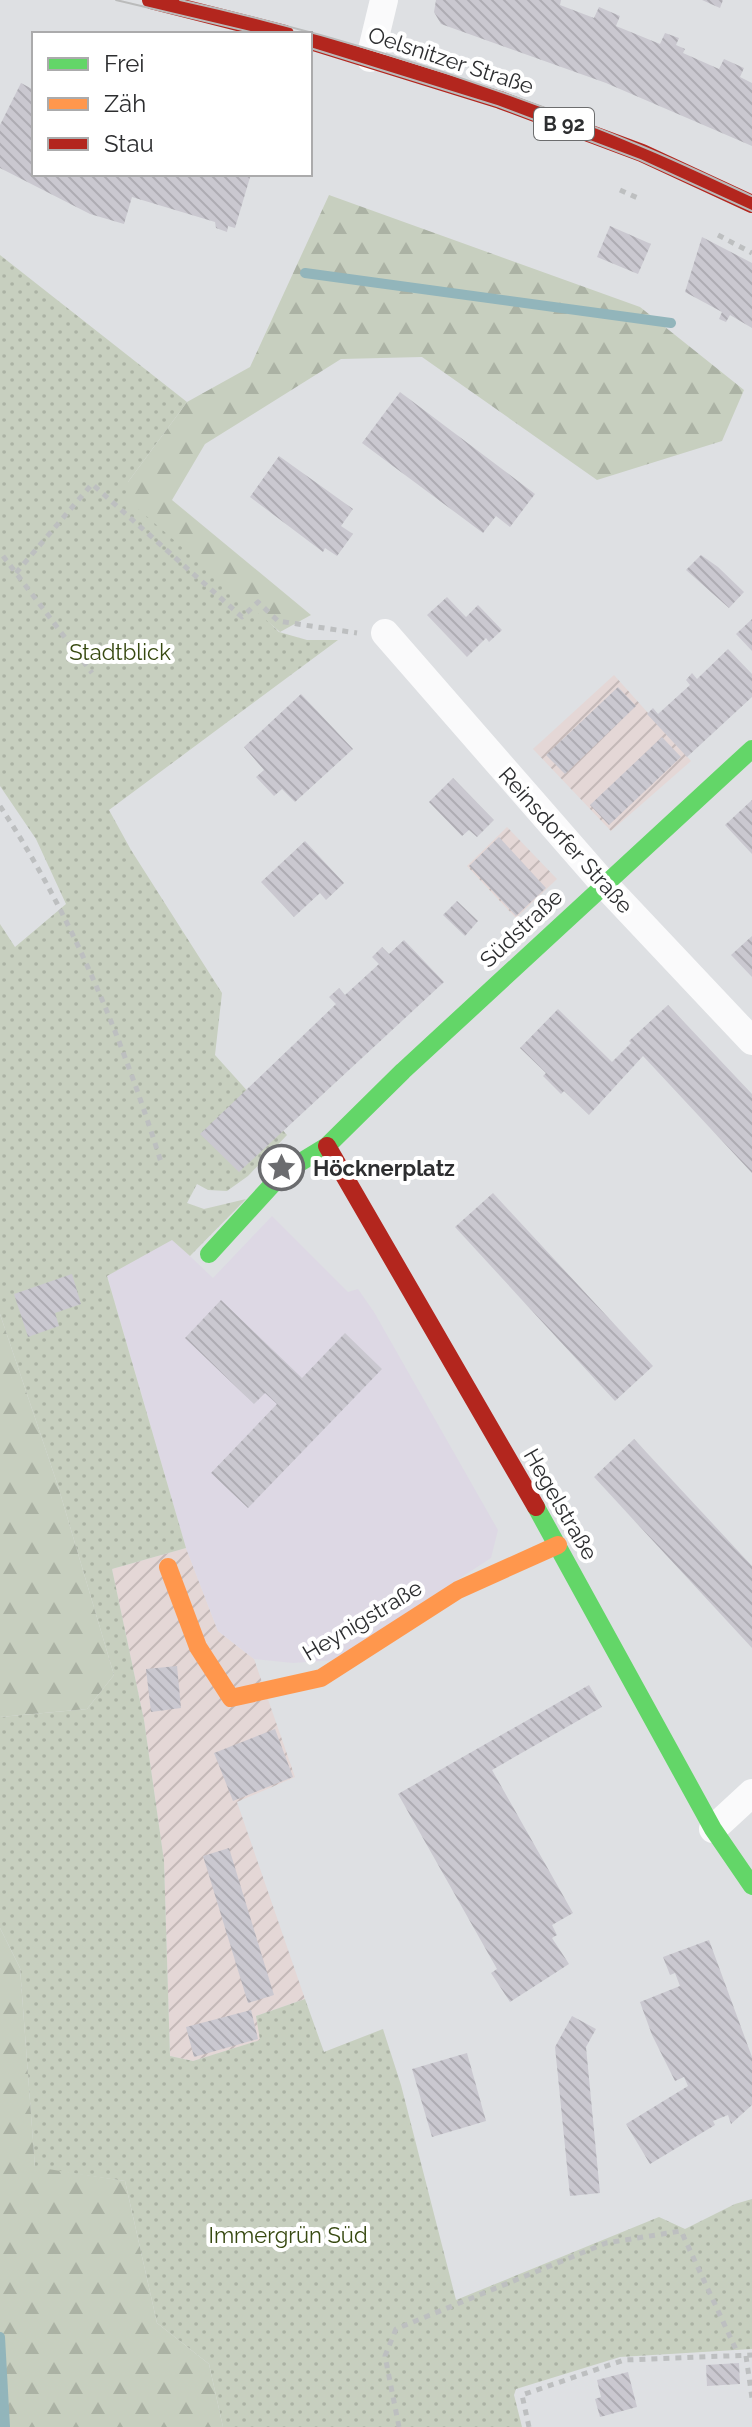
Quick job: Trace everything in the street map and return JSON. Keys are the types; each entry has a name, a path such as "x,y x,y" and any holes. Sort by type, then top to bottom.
{"street":[{"path":"151,0 277,32"},
{"path":"370,58 384,0"},
{"name":"Oelsnitzer Straße","path":"312,42 500,100 642,153 752,204"},
{"name":"Reinsdorfer Straße","path":"385,633 604,884 752,1041"},
{"name":"Südstraße","path":"327,1146 752,749"},
{"path":"209,1254 272,1185 291,1168 327,1146"},
{"name":"Hegelstraße","path":"327,1146 558,1545 713,1829 752,1886"},
{"name":"Heynigstraße","path":"168,1567 198,1647 231,1698 321,1678 458,1590 558,1545"},
{"path":"713,1829 752,1793"}],"path":[{"path":"606,184 649,203"},
{"path":"706,229 752,253"},
{"path":"16,573 92,484 242,617 258,602 278,621 346,632 385,633"},
{"path":"3,556 92,673"},
{"path":"0,806 27,846 87,965 119,1040 161,1162"},
{"path":"399,2427 385,2356 396,2329 606,2243 681,2231 746,2355 752,2398"},
{"path":"529,2427 522,2395 624,2360 746,2355"}],"shaded area":[{"path":"614,675 691,761 611,831 533,749"},
{"path":"507,827 557,879 516,918 467,866"},
{"path":"272,1216 348,1292 358,1289 498,1530 491,1558 334,1660 293,1663 254,1659 218,1631 186,1548 107,1275 172,1239 213,1278"},
{"path":"186,1548 218,1631 254,1659 295,1777 237,1802 305,1999 256,2016 261,2040 193,2061 170,2056 164,1861 144,1720 112,1569"}],"green space":[{"path":"329,195 640,307 744,390 722,441 597,480 422,357 341,359 205,444 172,500 311,615 280,632 129,501 128,482 187,402 250,367"},
{"path":"0,255 187,402 128,482 279,632 307,640 338,640 109,810 222,993 215,1055 287,1135 248,1176 227,1191 208,1190 197,1184 187,1203 204,1209 246,1199 190,1256 172,1240 107,1276 186,1548 112,1569 144,1720 164,1861 170,2056 193,2061 260,2040 256,2016 305,1999 324,2052 383,2029 401,2085 456,2300 659,2217 685,2229 752,2199 752,2349 620,2357 516,2389 514,2395 522,2427 223,2427 209,2364 157,2323 125,2181 35,2168 20,1968 0,1928 0,1717 87,1709 114,1675 58,1486 0,1314 0,924 15,947 66,904 36,839 0,786"},
{"path":"0,1314 58,1486 114,1675 87,1709 0,1717"},
{"path":"0,1928 20,1968 35,2167 125,2181 157,2323 209,2364 223,2427 0,2427"}],"building":[{"path":"436,0 561,0 560,5 594,18 599,7 620,16 616,26 660,44 665,33 679,38 676,45 685,49 683,53 719,69 724,59 744,68 740,77 752,83 752,146 606,83 441,24 434,12"},
{"path":"702,0 723,0 720,8"},
{"path":"21,83 32,89 32,176 250,176 235,228 228,226 227,232 216,228 215,222 132,197 124,224 90,214 0,168 0,125"},
{"path":"610,226 651,244 638,274 597,257"},
{"path":"702,237 752,263 752,328 730,315 726,322 719,319 722,312 685,292"},
{"path":"400,392 535,494 510,527 496,516 483,533 362,443"},
{"path":"279,456 353,509 341,526 353,534 337,556 325,548 323,552 250,497"},
{"path":"701,555 744,592 729,608 686,570"},
{"path":"447,597 466,617 478,605 502,630 489,642 486,638 467,657 427,615"},
{"path":"752,619 752,651 736,634"},
{"path":"728,649 752,674 752,697 687,757 647,714 653,708 658,714 690,685 686,680 692,673 697,679"},
{"path":"618,687 636,706 565,774 546,755"},
{"path":"301,694 353,749 295,802 282,789 274,796 256,777 264,770 244,747"},
{"path":"662,737 681,757 609,825 590,805"},
{"path":"453,778 494,820 477,837 469,830 462,836 429,802"},
{"path":"752,800 752,854 725,825"},
{"path":"499,837 546,888 516,916 469,866"},
{"path":"305,841 344,883 326,900 320,893 294,917 261,882"},
{"path":"457,901 478,921 465,936 443,915"},
{"path":"752,936 752,977 731,955"},
{"path":"404,940 444,982 239,1172 200,1134 336,1004 329,997 339,988 345,995 379,964 372,957 382,947 389,954"},
{"path":"668,1005 752,1094 752,1173 643,1056 589,1115 564,1091 561,1094 543,1076 546,1073 520,1048 558,1009 612,1062 631,1043 629,1041"},
{"path":"493,1193 653,1366 615,1401 455,1227"},
{"path":"72,1274 81,1304 55,1313 59,1326 28,1337 14,1294"},
{"path":"221,1300 302,1378 345,1333 382,1369 248,1508 211,1473 277,1404 265,1393 254,1404 185,1338"},
{"path":"634,1439 752,1566 752,1648 594,1477"},
{"path":"177,1666 181,1708 151,1712 146,1669"},
{"path":"589,1685 602,1707 492,1770 573,1913 552,1925 557,1935 552,1938 569,1964 510,2002 491,1973 497,1969 398,1794"},
{"path":"275,1729 293,1777 233,1801 214,1753"},
{"path":"229,1848 274,1995 248,2003 203,1856"},
{"path":"709,1940 752,2057 752,2105 731,2124 728,2115 713,2121 715,2125 650,2164 626,2124 688,2086 684,2077 675,2081 640,2002 680,1986 675,1973 670,1975 663,1957"},
{"path":"251,2010 258,2039 194,2057 186,2027"},
{"path":"572,2016 596,2029 586,2047 600,2193 570,2196 555,2047"},
{"path":"467,2053 486,2121 432,2137 412,2069"},
{"path":"739,2363 740,2384 707,2386 706,2365"},
{"path":"628,2372 637,2407 600,2417 595,2399 601,2397 597,2380"}],"waterway":[{"path":"305,273 671,323"},
{"path":"0,2337 5,2427"}],"tram line":[{"path":"116,0 251,32"},
{"path":"180,0 309,32"},
{"path":"312,33 533,103 646,148 752,196"},
{"path":"312,49 497,106 640,160 752,211"}],"traffic: fast":[{"path":"209,1254 272,1185 291,1168 327,1146 403,1071 752,749"},
{"path":"536,1507 713,1829 752,1886"}],"traffic: slow":[{"path":"168,1567 198,1647 231,1698 321,1678 458,1590 558,1545"}],"traffic: jam":[{"path":"151,0 277,32"},
{"path":"312,42 500,100 642,153 752,204"},
{"path":"327,1146 536,1507"}],"place":[{"name":"Höcknerplatz","path":"282,1168"}],"park label":[{"name":"Stadtblick","path":"120,652"},
{"name":"Immergrün Süd","path":"288,2235"}]}
